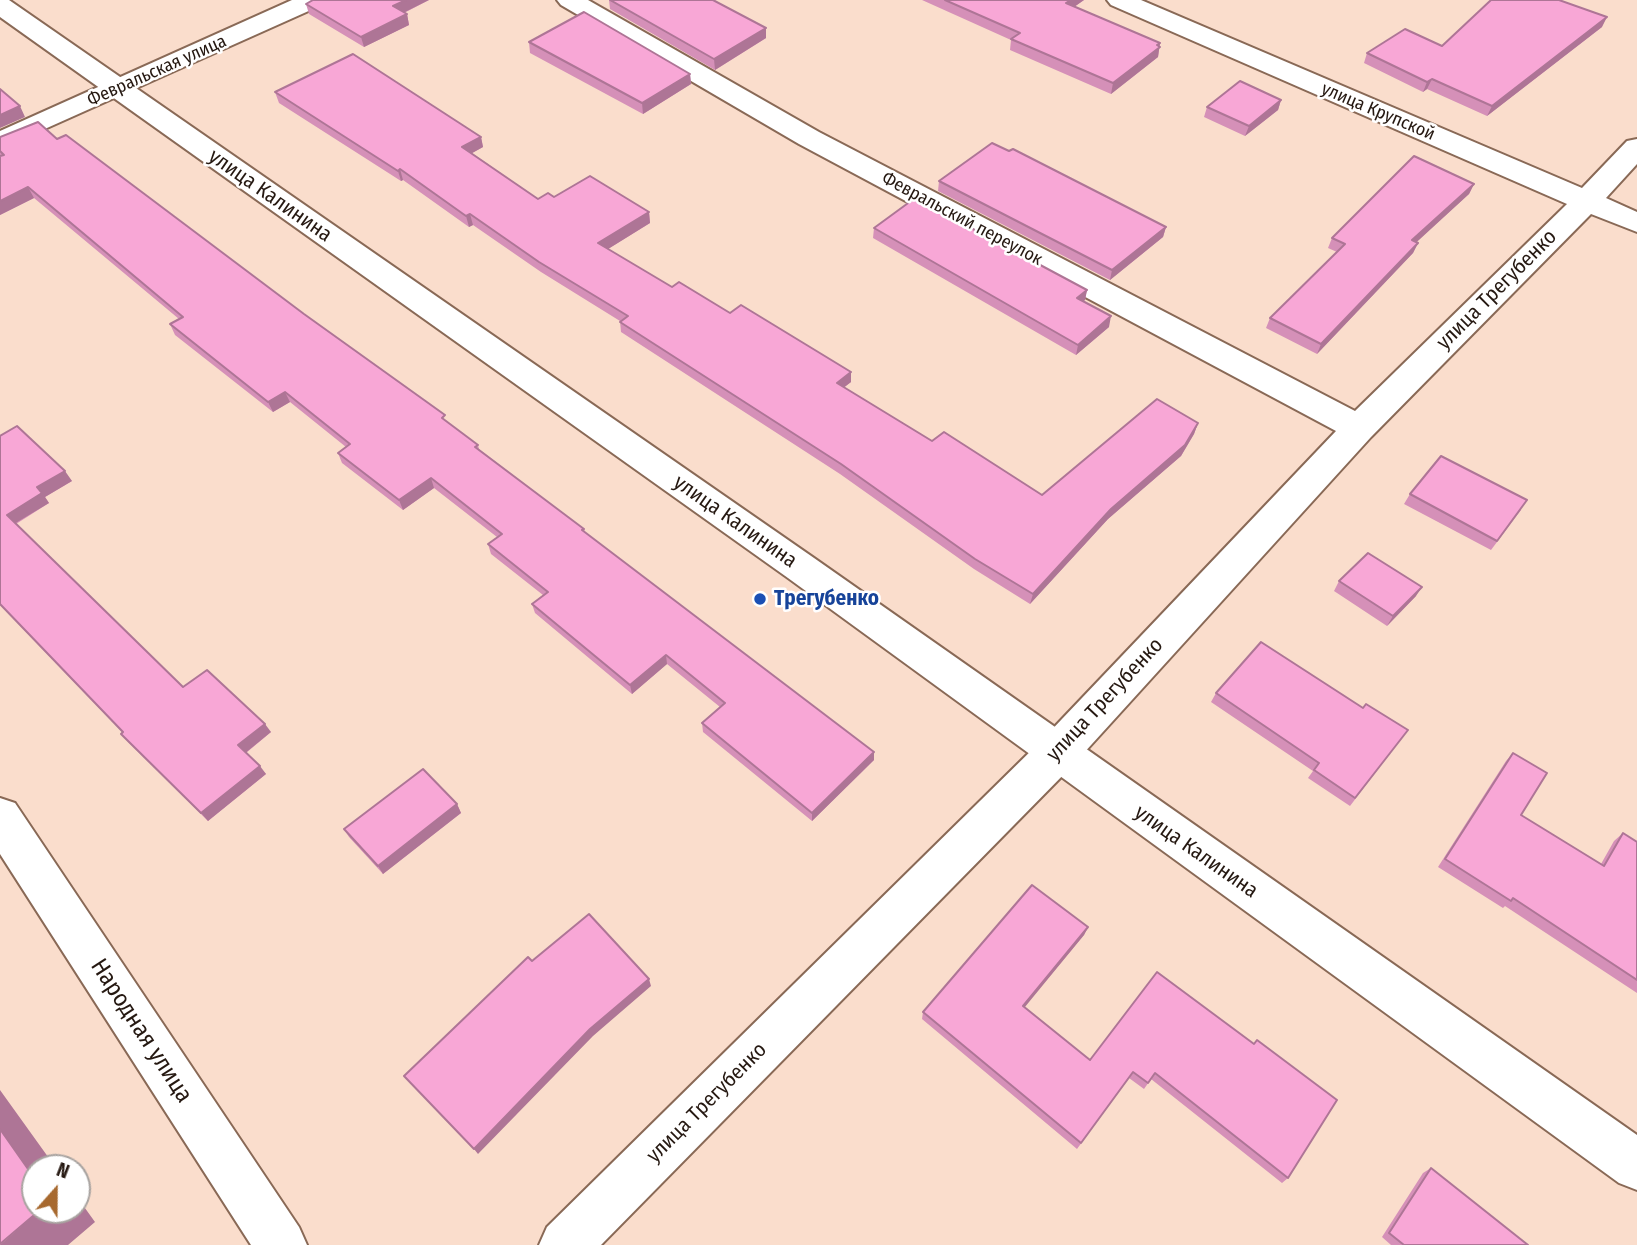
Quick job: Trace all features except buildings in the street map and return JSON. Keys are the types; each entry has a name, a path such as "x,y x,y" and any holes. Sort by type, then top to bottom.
{"street":[{"name":"Февральская улица","path":"0,141 313,0"},
{"name":"Февральский переулок","path":"570,0 809,138 1359,428"},
{"name":"улица Крупской","path":"1120,0 1637,223"},
{"name":"улица Калинина","path":"0,5 789,560 1637,1165"},
{"name":"улица Трегубенко","path":"565,1245 1057,753 1359,428 1586,202 1637,147"},
{"name":"Народная улица","path":"0,817 281,1245"}],"place":[{"name":"Трегубенко","path":"760,599"}]}
